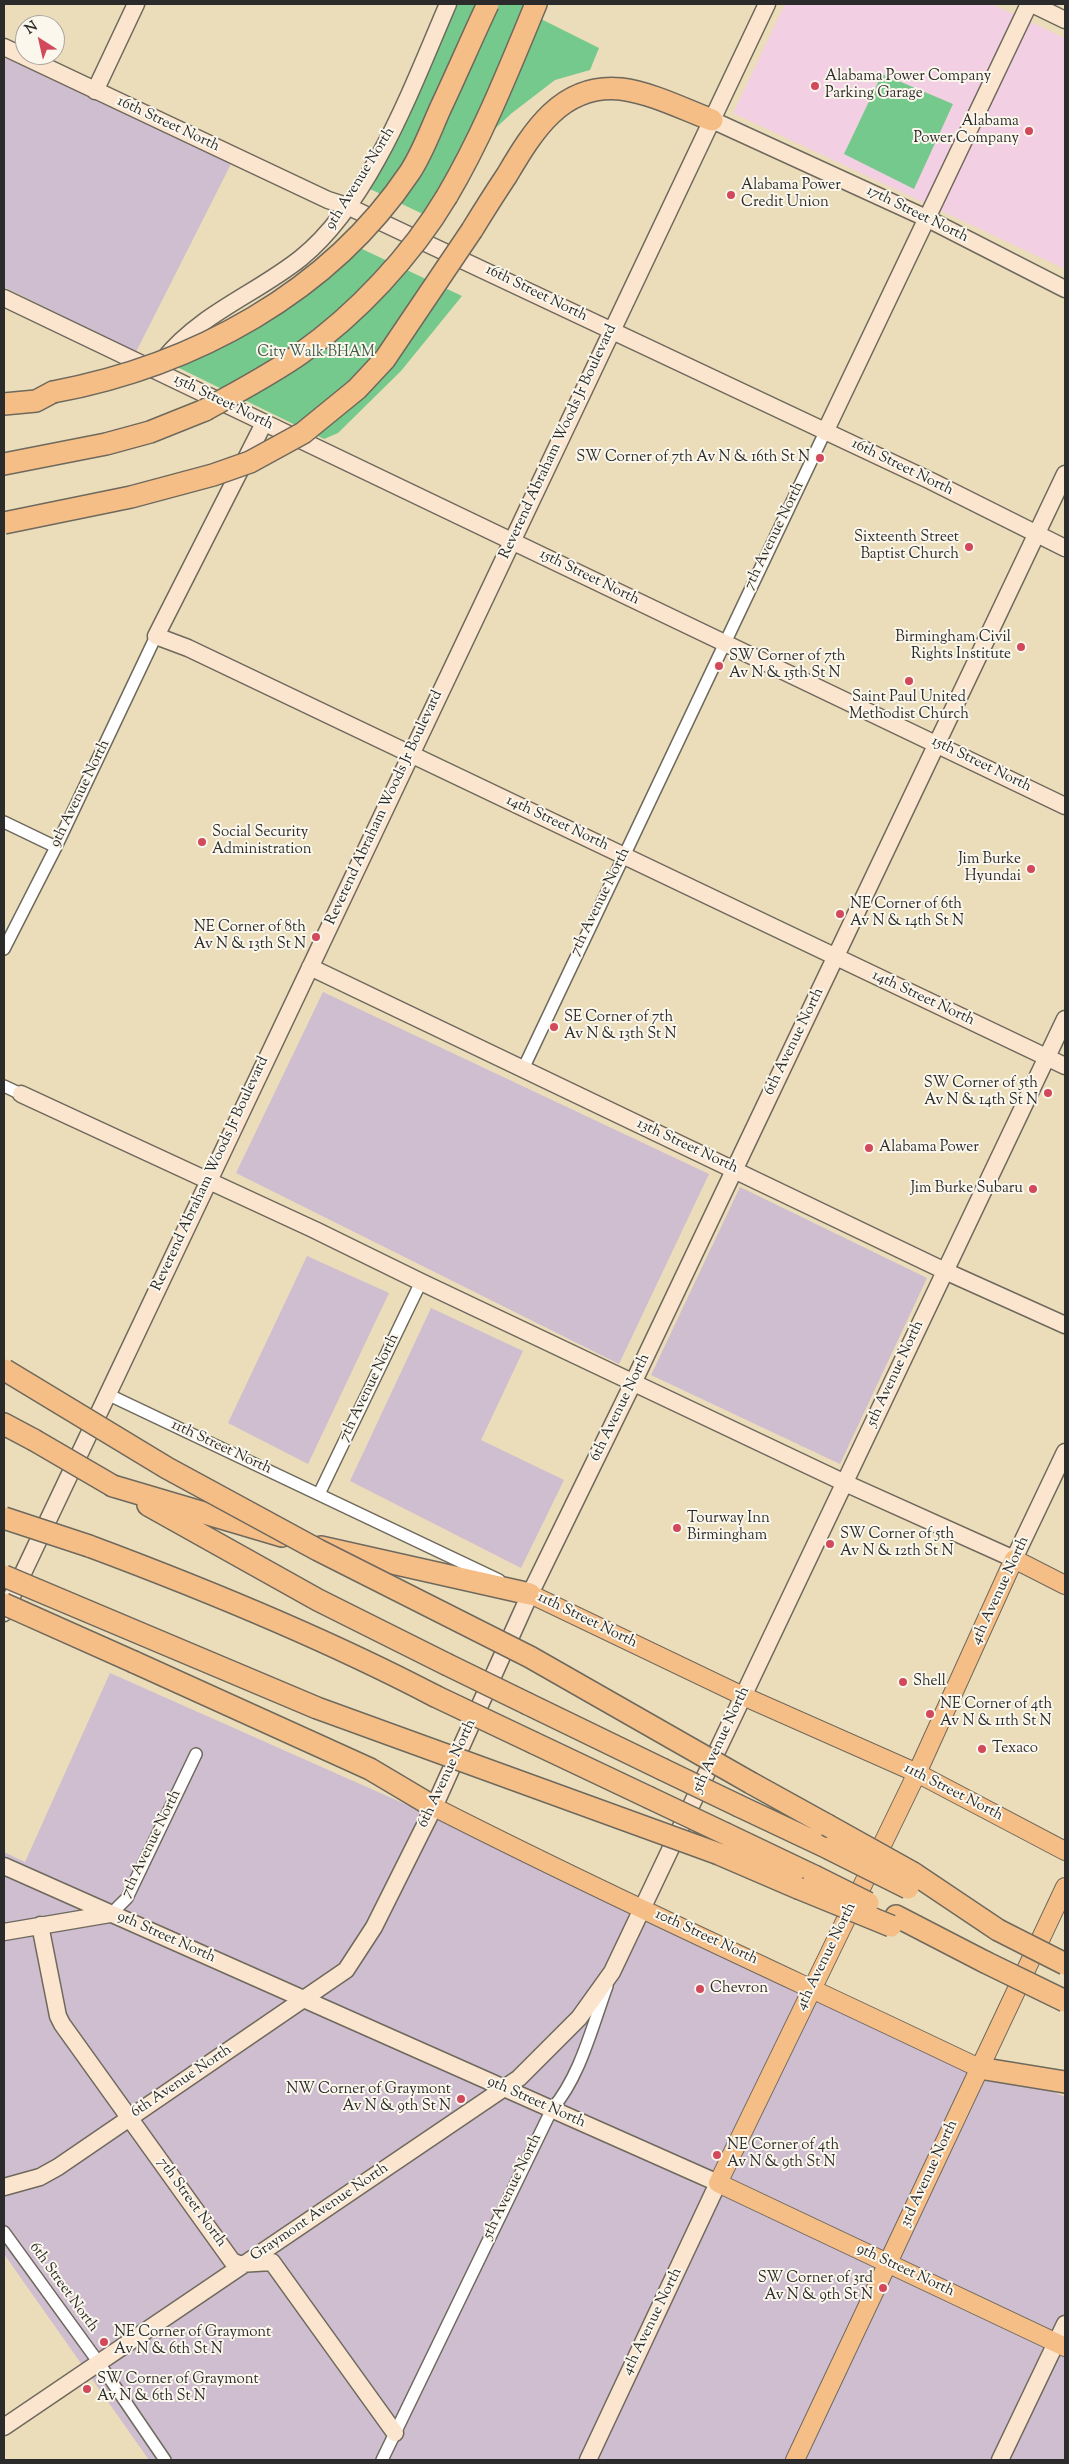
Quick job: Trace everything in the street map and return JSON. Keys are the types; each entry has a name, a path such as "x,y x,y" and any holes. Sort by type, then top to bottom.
{"highway":[{"path":"4,389 53,392 114,379 200,347 272,307 327,264 371,221 410,171 426,142 488,4"},
{"path":"4,464 106,444 150,432 181,420 230,396 303,353 358,305 415,245 466,163 499,94 536,4"},
{"path":"4,523 131,497 214,475 250,462 303,433 357,389 385,359 472,230 526,142 549,113 565,100 586,92 621,89 639,93 712,120"},
{"path":"4,404 36,401 53,392"},
{"path":"4,1370 167,1468 318,1550 530,1657 827,1825 910,1880 998,1930 1065,1964"},
{"path":"4,1424 318,1600 739,1806 828,1848 910,1880"},
{"path":"113,1486 332,1550 530,1594"},
{"path":"4,1518 89,1546 179,1580 367,1661 435,1696 726,1834 806,1882"},
{"path":"4,1576 316,1708 719,1854 806,1882 965,1952 1065,2001"},
{"path":"4,1604 370,1769 434,1807"},
{"path":"979,2068 1065,2082"}],"main road":[{"path":"1014,1559 1065,1585"},
{"name":"4th Avenue North","path":"718,2183 917,1773 1014,1559"},
{"name":"11th Street North","path":"530,1594 743,1696 917,1773 1065,1851"},
{"name":"10th Street North","path":"434,1807 535,1859 812,1987 979,2068"},
{"name":"3rd Avenue North","path":"795,2460 1065,1887"},
{"name":"9th Street North","path":"718,2183 1061,2345"}],"street":[{"path":"95,90 136,4"},
{"name":"9th Avenue North","path":"155,371 174,347 203,321 300,258 329,232 386,142 420,71 448,4"},
{"name":"Reverend Abraham Woods Jr Boulevard","path":"4,1613 767,4"},
{"path":"1030,4 1065,20"},
{"name":"7th Avenue North","path":"523,1069 926,218 1030,4"},
{"name":"16th Street North","path":"4,47 328,200 347,206 612,331 1065,548"},
{"name":"17th Street North","path":"712,120 926,218 1065,289"},
{"name":"15th Street North","path":"4,298 1065,806"},
{"path":"156,636 264,423"},
{"name":"6th Avenue North","path":"4,2188 40,2177 304,2000 346,1970 374,1927 434,1807 530,1594 633,1383 1065,474"},
{"name":"9th Avenue North","path":"4,949 56,847 156,636"},
{"name":"14th Street North","path":"156,636 188,648 1065,1066"},
{"path":"4,822 56,847"},
{"name":"13th Street North","path":"310,967 945,1271 1065,1325"},
{"name":"5th Avenue North","path":"382,2460 552,2109 562,2097 584,2050 612,1972 1065,1019"},
{"path":"4,1086 315,1230 844,1483 1014,1559"},
{"name":"7th Avenue North","path":"319,1494 421,1282"},
{"name":"11th Street North","path":"107,1394 530,1594"},
{"name":"4th Avenue North","path":"1014,1559 1065,1452"},
{"name":"7th Avenue North","path":"4,1932 111,1914 127,1898 196,1754"},
{"name":"9th Street North","path":"4,1866 718,2183"},
{"name":"7th Street North","path":"40,1925 58,2016 232,2261 246,2263"},
{"name":"Graymont Avenue North","path":"4,2427 520,2078 579,2018 612,1972"},
{"name":"4th Avenue North","path":"588,2460 718,2183"},
{"name":"6th Street North","path":"4,2232 99,2363 165,2460"},
{"path":"246,2263 272,2262 395,2433"},
{"path":"1000,2460 1061,2345 1065,2324"}],"shaded area":[{"path":"785,4 992,4 1065,38 1065,269 733,113"},
{"path":"6,58 15,62 15,65 21,65 231,164 136,352 4,287 4,63"},
{"path":"323,992 709,1174 619,1364 236,1173"},
{"path":"740,1187 927,1278 840,1464 651,1375"},
{"path":"307,1256 389,1293 308,1464 228,1423"},
{"path":"431,1308 523,1351 481,1440 564,1480 521,1568 350,1481"},
{"path":"110,1673 1065,2097 1065,2460 149,2460 4,2254 4,1852 25,1862"}],"green space":[{"path":"458,4 547,4 541,19 599,48 590,70 555,80 512,113 487,136 442,223 370,189"},
{"path":"882,74 953,104 914,189 844,154"},
{"name":"City Walk BHAM","path":"343,240 462,296 401,371 338,433 324,439 179,368 195,346 272,295"}],"place":[{"name":"Alabama Power Company Parking Garage","path":"815,86"},
{"name":"Alabama Power Company","path":"1029,131"},
{"name":"Alabama Power Credit Union","path":"731,195"},
{"name":"SW Corner of 7th Av N & 16th St N","path":"820,458"},
{"name":"Sixteenth Street Baptist Church","path":"969,547"},
{"name":"Birmingham Civil Rights Institute","path":"1021,647"},
{"name":"SW Corner of 7th Av N & 15th St N","path":"719,666"},
{"name":"Saint Paul United Methodist Church","path":"909,681"},
{"name":"Social Security Administration","path":"202,842"},
{"name":"Jim Burke Hyundai","path":"1031,869"},
{"name":"NE Corner of 6th Av N & 14th St N","path":"840,914"},
{"name":"NE Corner of 8th Av N & 13th St N","path":"316,937"},
{"name":"SE Corner of 7th Av N & 13th St N","path":"554,1027"},
{"name":"SW Corner of 5th Av N & 14th St N","path":"1048,1093"},
{"name":"Alabama Power","path":"869,1148"},
{"name":"Jim Burke Subaru","path":"1033,1189"},
{"name":"Tourway Inn Birmingham","path":"677,1528"},
{"name":"SW Corner of 5th Av N & 12th St N","path":"830,1544"},
{"name":"Shell","path":"903,1682"},
{"name":"NE Corner of 4th Av N & 11th St N","path":"930,1714"},
{"name":"Texaco","path":"982,1749"},
{"name":"Chevron","path":"700,1989"},
{"name":"NW Corner of Graymont Av N & 9th St N","path":"461,2099"},
{"name":"NE Corner of 4th Av N & 9th St N","path":"717,2155"},
{"name":"SW Corner of 3rd Av N & 9th St N","path":"883,2288"},
{"name":"NE Corner of Graymont Av N & 6th St N","path":"104,2342"},
{"name":"SW Corner of Graymont Av N & 6th St N","path":"87,2389"}]}
